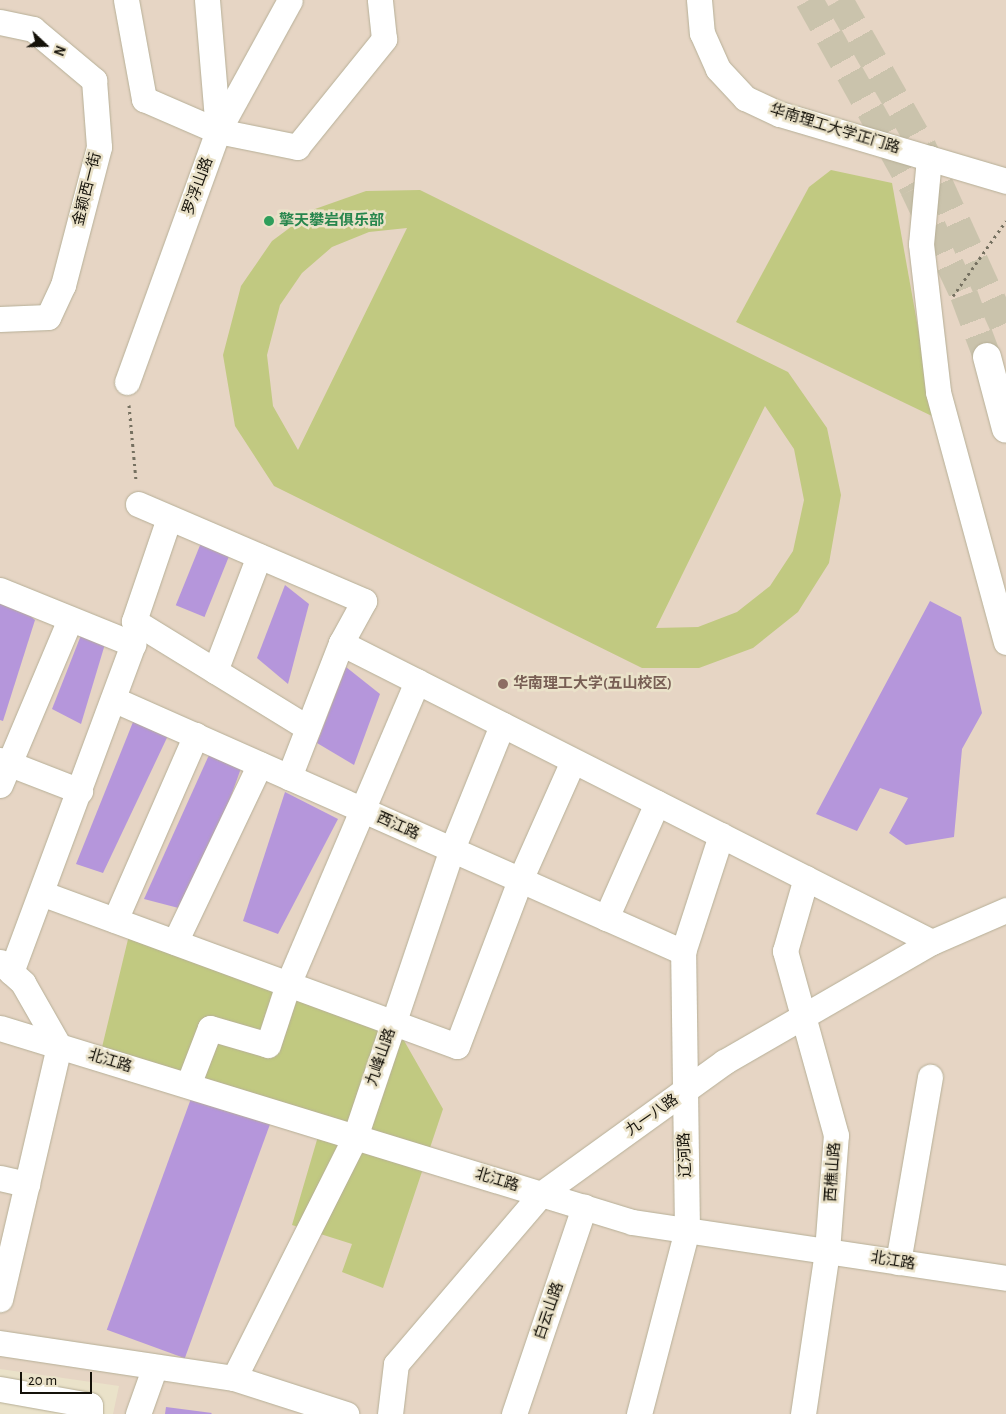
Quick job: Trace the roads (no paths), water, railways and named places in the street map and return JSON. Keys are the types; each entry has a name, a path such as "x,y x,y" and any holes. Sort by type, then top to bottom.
{"main road":[{"path":"987,357 1006,429"}],"street":[{"path":"126,0 144,99 218,131 297,147 384,39 380,0"},
{"path":"207,0 218,131"},
{"name":"罗浮山路","path":"127,382 218,131 290,0"},
{"name":"华南理工大学正门路","path":"699,0 702,33 718,69 744,98 780,114 1006,181"},
{"name":"金颖西一街","path":"0,22 33,29 94,80 99,147 63,284 48,317 0,319"},
{"path":"929,158 921,244 938,392 1006,642"},
{"path":"138,504 364,601 341,643 289,777"},
{"path":"170,518 134,621 308,728"},
{"path":"215,671 260,556"},
{"path":"0,590 133,644 41,892 5,967 23,983 59,1046 0,1299"},
{"path":"70,619 3,770 80,791"},
{"path":"341,643 932,942"},
{"path":"188,1085 210,1028 268,1045 288,984 364,810 417,681"},
{"name":"西江路","path":"113,699 683,952"},
{"name":"九峰山路","path":"234,1378 355,1137 452,850 502,725"},
{"path":"115,920 196,736"},
{"path":"41,892 457,1046 520,880 573,761"},
{"path":"176,942 260,764"},
{"path":"606,918 657,803"},
{"name":"辽河路","path":"640,1414 687,1230 683,1092 683,952 721,835"},
{"name":"西樵山路","path":"803,1414 827,1251 836,1135 784,951 806,878"},
{"name":"九一八路","path":"390,1414 396,1364 540,1194 724,1062 932,942 1006,910"},
{"name":"北江路","path":"0,1028 632,1222 1006,1278"},
{"path":"898,1262 930,1077"},
{"path":"0,1178 27,1184"},
{"name":"白云山路","path":"514,1414 584,1207"},
{"path":"0,1343 154,1369 234,1378 346,1414"},
{"path":"138,1414 154,1369"},
{"path":"0,1388 90,1405 90,1414"}],"tunnel":[{"path":"809,0 914,189 964,295 987,357"},
{"path":"839,0 922,146 1006,331"}],"place":[{"name":"擎天攀岩俱乐部","path":"269,221"},
{"name":"华南理工大学(五山校区)","path":"503,684"}]}
